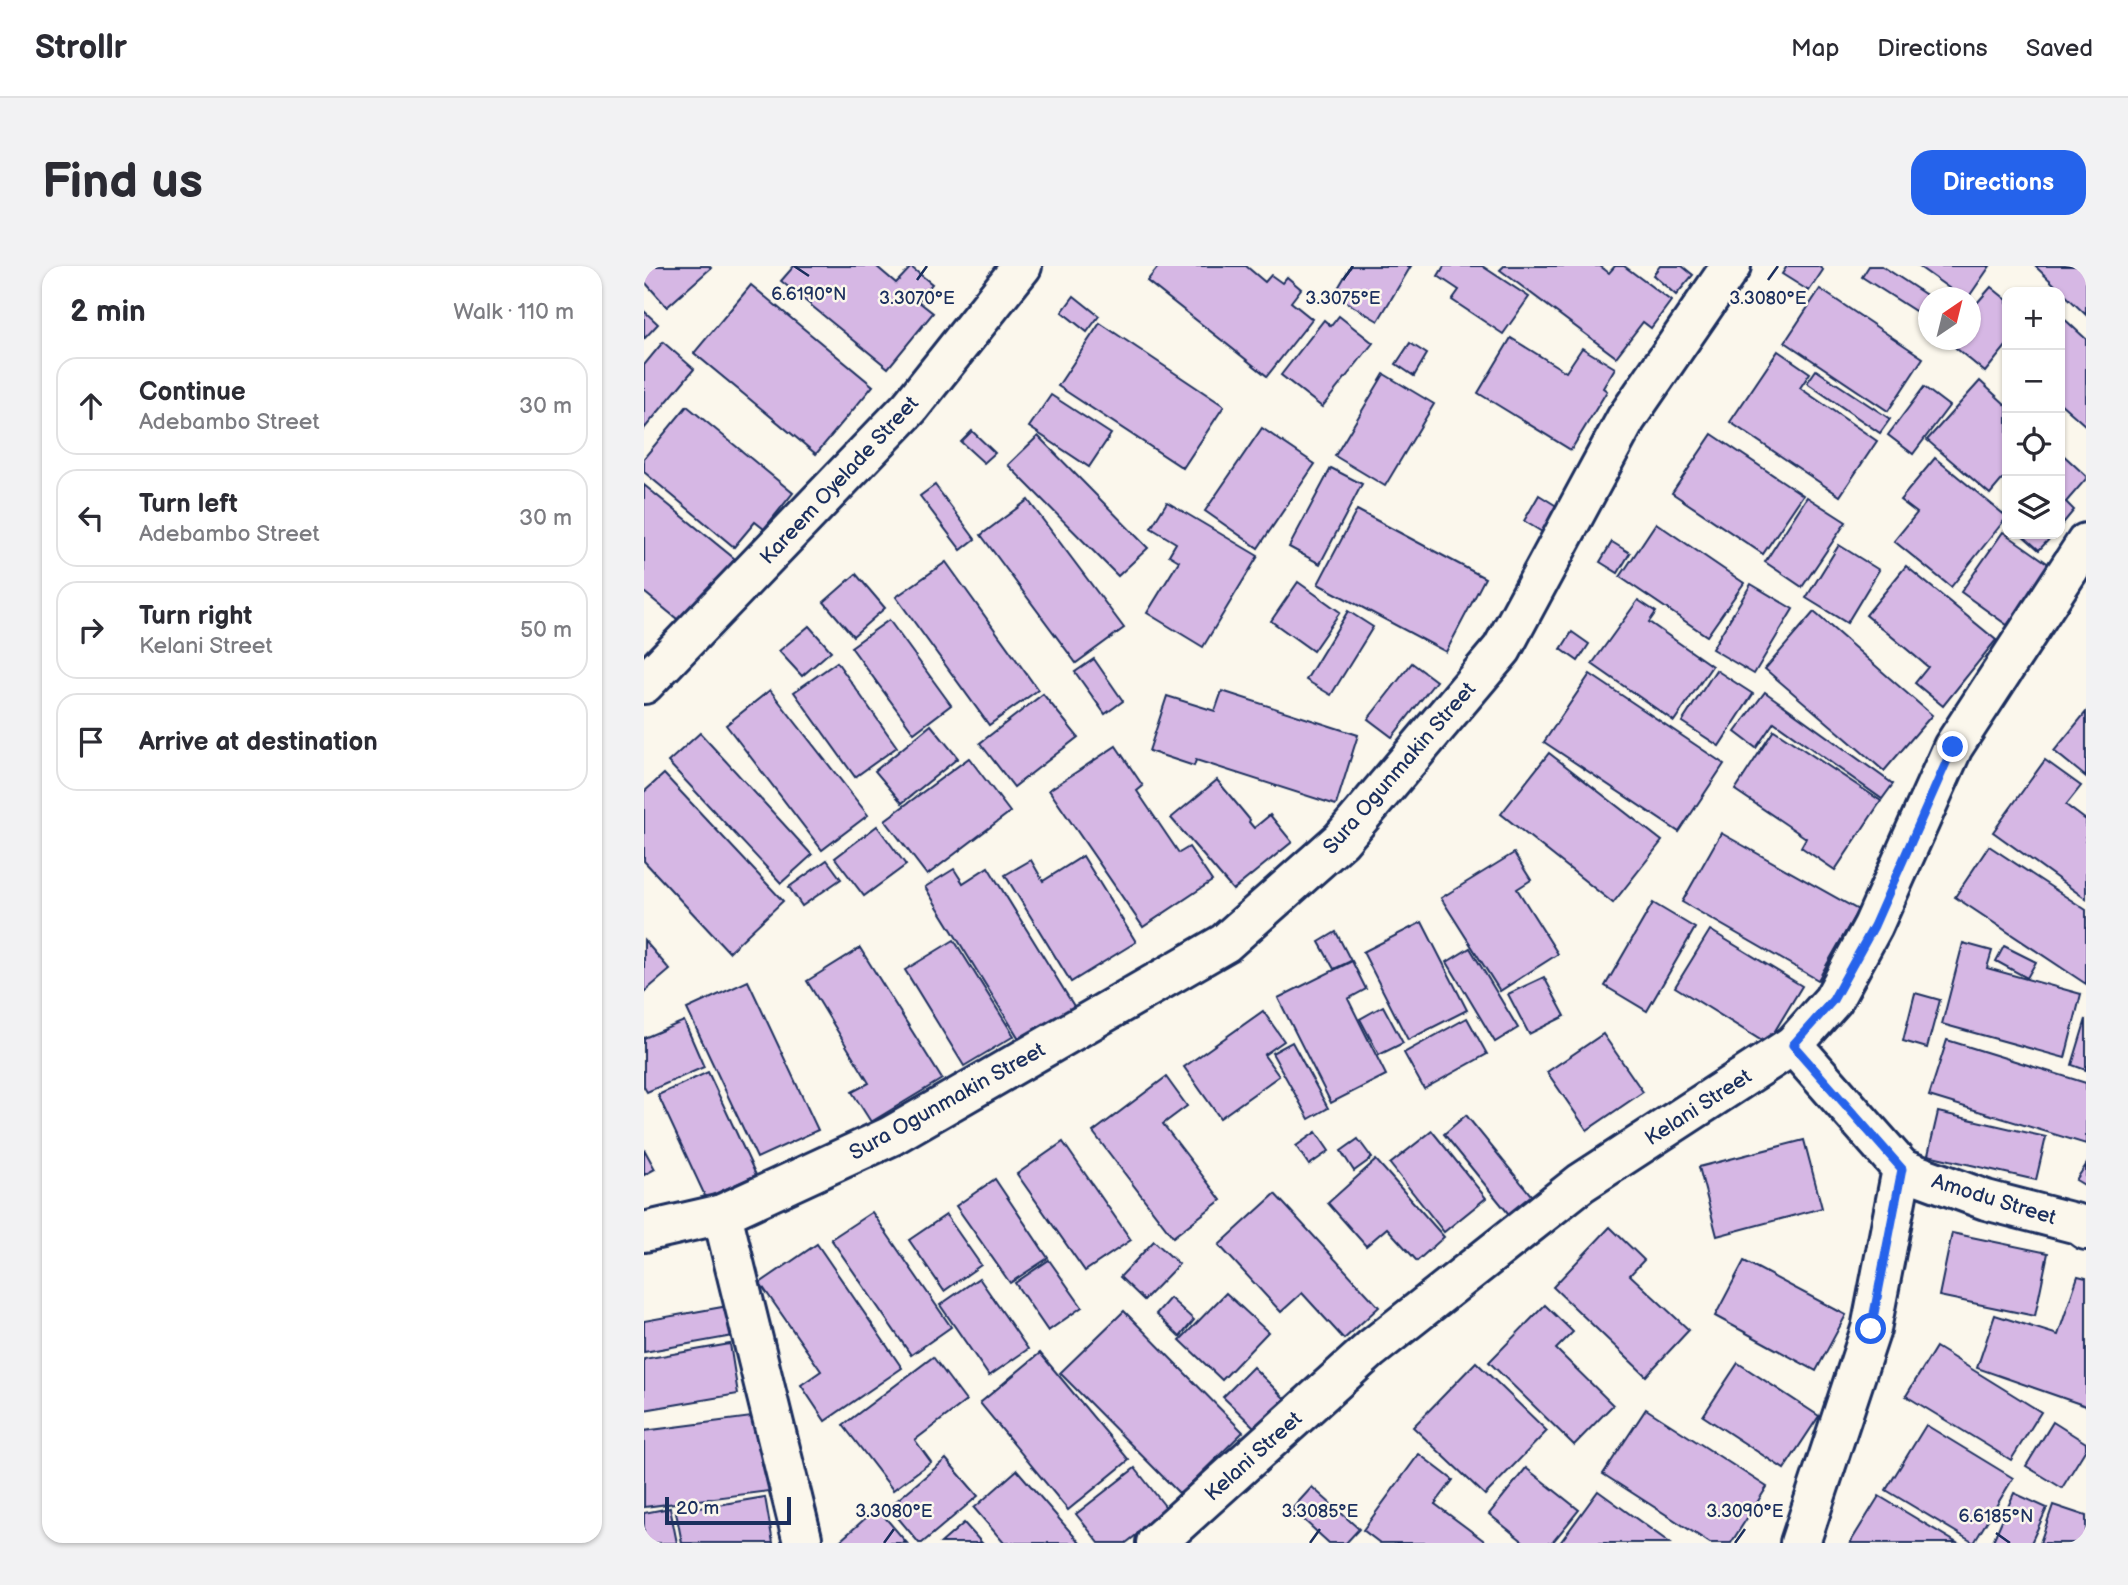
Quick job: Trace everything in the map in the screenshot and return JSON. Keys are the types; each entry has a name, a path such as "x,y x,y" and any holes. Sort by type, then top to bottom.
{"street":[{"name":"Kareem Oyelade Street","path":"644,684 910,407 1022,266"},
{"name":"Sura Ogunmakin Street","path":"644,1232 722,1214 891,1136 1225,943 1340,840 1502,649 1626,419 1731,266"},
{"name":"Kelani Street","path":"1156,1543 1371,1349 1581,1183 1793,1045 1833,1000 1874,926 1953,747 2086,543"},
{"path":"1793,1045 1902,1169 1871,1329 1800,1543"},
{"name":"Amodu Street","path":"1902,1169 1986,1200 2078,1224 2086,1230"},
{"path":"722,1214 802,1538"}],"building":[{"path":"644,266 711,268 667,307 644,281"},
{"path":"794,266 876,266 896,283 911,267 932,284 918,301 933,313 888,368 781,281"},
{"path":"1159,266 1246,266 1265,282 1271,275 1282,283 1287,277 1301,289 1291,302 1312,319 1267,376 1147,281"},
{"path":"1351,266 1411,266 1378,321 1334,295"},
{"path":"1444,266 1482,266 1529,297 1503,334 1452,300 1459,290 1438,276"},
{"path":"1504,266 1600,266 1609,273 1615,266 1624,266 1671,301 1651,328 1643,322 1616,357 1500,270"},
{"path":"1660,266 1682,266 1693,275 1676,295 1653,275"},
{"path":"1787,266 1818,266 1823,270 1809,291 1782,274"},
{"path":"1869,266 1882,266 1918,290 1918,313 1862,277"},
{"path":"1918,266 1990,266 1976,287 1948,287"},
{"path":"2035,266 2086,266 2086,315 2065,295 2065,287 2057,287"},
{"path":"751,285 873,386 816,454 694,353"},
{"path":"1991,287 2002,296 2002,351 1985,372 1958,350 1981,350 1981,298"},
{"path":"1820,289 1923,358 1888,411 1785,342"},
{"path":"1074,296 1099,316 1087,332 1062,312"},
{"path":"644,311 658,324 644,339"},
{"path":"1339,316 1373,343 1322,407 1281,375 1324,320 1331,326"},
{"path":"2065,320 2086,339 2086,426 2065,407"},
{"path":"1100,323 1224,406 1183,468 1058,386"},
{"path":"1511,338 1566,372 1582,348 1615,368 1603,388 1607,391 1571,450 1478,393"},
{"path":"663,342 694,369 644,429 644,365"},
{"path":"1410,343 1427,354 1414,376 1396,364"},
{"path":"1778,351 1810,373 1800,388 1877,441 1840,496 1730,422"},
{"path":"1816,370 1890,419 1880,433 1807,383"},
{"path":"1384,374 1434,404 1385,486 1335,456"},
{"path":"1980,381 2002,401 2002,480 1990,494 1927,440"},
{"path":"1924,387 1949,406 1913,454 1888,435"},
{"path":"1051,395 1111,434 1089,467 1029,427"},
{"path":"687,406 793,493 764,529 755,522 734,547 644,472 644,458"},
{"path":"1262,428 1315,464 1258,548 1205,511"},
{"path":"972,431 995,453 984,463 961,442"},
{"path":"1712,434 1803,495 1763,554 1672,493"},
{"path":"1038,436 1148,548 1118,576 1008,465"},
{"path":"2065,457 2086,476 2066,502 2074,510 2065,521"},
{"path":"1935,458 2002,513 2002,523 1951,587 1894,541 1917,513 1900,500"},
{"path":"1331,468 1362,484 1320,564 1289,547"},
{"path":"644,485 735,559 682,623 644,592"},
{"path":"935,485 975,539 961,550 920,496"},
{"path":"1539,495 1563,510 1547,535 1524,521"},
{"path":"1807,497 1846,522 1802,587 1765,562"},
{"path":"1028,500 1124,628 1076,663 981,535"},
{"path":"1167,502 1258,556 1203,647 1147,613 1179,561 1169,555 1176,543 1151,528"},
{"path":"1357,510 1485,578 1446,652 1318,584"},
{"path":"1656,523 1744,583 1707,636 1620,577"},
{"path":"2002,533 2002,539 2013,539 2050,565 2007,625 1961,592"},
{"path":"2027,539 2049,539 2039,550"},
{"path":"1612,542 1630,553 1618,573 1600,562"},
{"path":"1839,545 1879,570 1847,623 1806,598"},
{"path":"946,562 1038,690 989,725 896,597"},
{"path":"1906,566 1996,640 1943,706 1915,683 1928,667 1866,615"},
{"path":"856,574 885,608 853,636 824,602"},
{"path":"1298,582 1340,612 1313,651 1271,621"},
{"path":"1751,584 1793,609 1754,674 1712,649"},
{"path":"1638,600 1656,612 1649,622 1712,666 1674,721 1592,664"},
{"path":"1348,611 1373,627 1331,695 1306,680"},
{"path":"1814,612 1932,715 1884,771 1765,669"},
{"path":"889,620 951,705 914,733 851,647"},
{"path":"809,626 831,651 802,676 779,651"},
{"path":"1572,632 1589,644 1578,661 1561,649"},
{"path":"1094,659 1123,701 1105,714 1075,672"},
{"path":"837,662 897,747 855,777 794,692"},
{"path":"1412,663 1436,681 1392,737 1368,719"},
{"path":"1716,670 1753,694 1719,746 1682,722"},
{"path":"1590,674 1724,764 1679,832 1544,742"},
{"path":"770,690 868,815 822,850 726,725"},
{"path":"1222,691 1358,735 1336,805 1196,760 1194,766 1149,751 1167,696 1215,711"},
{"path":"1765,692 1893,784 1882,799 1774,722 1756,748 1735,732"},
{"path":"1043,694 1078,737 1014,787 980,743"},
{"path":"2086,712 2086,777 2054,751"},
{"path":"931,725 958,758 902,803 875,771"},
{"path":"1774,730 1881,801 1835,870 1801,847 1806,838 1735,790"},
{"path":"700,733 812,855 781,883 668,762"},
{"path":"1116,746 1143,786 1137,791 1179,853 1189,847 1212,881 1143,927 1049,790"},
{"path":"1549,753 1662,841 1613,903 1501,814"},
{"path":"969,758 1010,812 927,875 885,820"},
{"path":"2045,760 2081,786 2066,805 2086,820 2086,899 1993,832"},
{"path":"664,774 783,901 729,952 644,861 644,792"},
{"path":"1217,780 1254,828 1270,815 1292,842 1233,890 1171,818"},
{"path":"877,826 906,865 864,896 835,858"},
{"path":"1721,833 1858,910 1818,980 1682,902"},
{"path":"1989,846 2086,910 2086,984 1955,897"},
{"path":"1514,853 1531,880 1517,889 1558,954 1500,991 1441,898"},
{"path":"1083,856 1136,942 1071,982 1005,875 1031,860 1043,881"},
{"path":"827,860 841,879 802,906 789,887"},
{"path":"988,867 1077,1011 1023,1045 925,887 954,869 963,883"},
{"path":"1653,903 1695,928 1647,1011 1605,986"},
{"path":"1422,922 1467,1010 1408,1040 1363,952"},
{"path":"1710,930 1802,986 1767,1044 1675,987"},
{"path":"1336,932 1351,961 1334,969 1319,942"},
{"path":"644,940 670,970 644,992"},
{"path":"954,940 1014,1036 964,1066 905,970"},
{"path":"1963,943 1992,951 1987,968 2081,994 2065,1058 1942,1024"},
{"path":"2004,946 2036,962 2027,978 1996,961"},
{"path":"860,948 942,1079 871,1122 852,1092 869,1083 807,981"},
{"path":"1470,948 1518,1028 1495,1042 1447,962"},
{"path":"1352,961 1366,989 1348,999 1386,1075 1331,1103 1278,998"},
{"path":"1544,977 1565,1016 1529,1034 1508,994"},
{"path":"748,981 818,1130 757,1158 687,1009"},
{"path":"1915,993 1940,1000 1927,1048 1903,1041"},
{"path":"1383,1006 1403,1043 1379,1055 1360,1019"},
{"path":"1263,1011 1284,1041 1264,1055 1279,1076 1220,1118 1184,1067"},
{"path":"1467,1018 1487,1054 1424,1089 1404,1053"},
{"path":"2086,1019 2086,1070 2072,1065"},
{"path":"684,1021 704,1067 647,1092 644,1087 644,1038"},
{"path":"1603,1034 1643,1092 1587,1130 1547,1072"},
{"path":"1947,1040 2086,1083 2086,1144 1929,1096"},
{"path":"1292,1042 1328,1108 1309,1119 1272,1053"},
{"path":"708,1072 756,1175 706,1198 658,1095"},
{"path":"1166,1077 1187,1106 1163,1124 1221,1200 1173,1237 1093,1132"},
{"path":"1938,1112 2046,1137 2036,1180 1928,1155"},
{"path":"1466,1115 1535,1200 1512,1218 1444,1134"},
{"path":"1432,1131 1486,1198 1444,1232 1390,1164"},
{"path":"1316,1132 1329,1151 1309,1165 1296,1146"},
{"path":"1358,1139 1372,1158 1354,1171 1341,1151"},
{"path":"1804,1140 1822,1208 1717,1236 1699,1167"},
{"path":"1063,1142 1131,1240 1085,1271 1017,1174"},
{"path":"644,1149 655,1169 644,1175"},
{"path":"1376,1160 1444,1237 1417,1261 1387,1228 1366,1246 1328,1203"},
{"path":"2086,1165 2086,1186 2076,1180"},
{"path":"995,1179 1048,1258 1010,1283 956,1206"},
{"path":"1275,1194 1379,1307 1344,1339 1302,1293 1281,1312 1219,1245"},
{"path":"872,1212 951,1327 911,1355 831,1239"},
{"path":"946,1215 981,1265 944,1291 909,1240"},
{"path":"1610,1227 1644,1260 1630,1275 1689,1330 1646,1376 1553,1287"},
{"path":"1952,1233 2048,1253 2035,1316 1939,1296"},
{"path":"1154,1241 1179,1264 1144,1300 1120,1277"},
{"path":"817,1244 902,1368 825,1421 801,1385 821,1371 760,1283"},
{"path":"1049,1260 1082,1307 1048,1331 1015,1283"},
{"path":"1744,1261 1846,1315 1816,1371 1715,1316"},
{"path":"2078,1276 2086,1278 2086,1406 1977,1368 1995,1315 2058,1335"},
{"path":"979,1278 1028,1349 989,1376 940,1305"},
{"path":"1226,1293 1268,1332 1222,1380 1180,1340"},
{"path":"1170,1298 1194,1320 1180,1337 1156,1314"},
{"path":"1545,1305 1573,1332 1556,1349 1613,1405 1574,1445 1489,1362"},
{"path":"728,1306 733,1336 644,1352 644,1321"},
{"path":"1124,1311 1243,1432 1180,1494 1060,1373"},
{"path":"730,1344 738,1394 644,1410 644,1359"},
{"path":"1936,1347 2041,1412 2011,1460 1906,1396"},
{"path":"1040,1353 1129,1460 1068,1510 980,1403"},
{"path":"933,1357 966,1401 915,1440 931,1462 893,1490 843,1425"},
{"path":"1476,1362 1547,1431 1485,1495 1413,1427"},
{"path":"1738,1363 1819,1416 1784,1469 1703,1416"},
{"path":"1253,1367 1286,1400 1256,1429 1223,1397"},
{"path":"1646,1409 1767,1487 1731,1543 1710,1543 1603,1474"},
{"path":"759,1416 769,1491 644,1507 644,1431"},
{"path":"2053,1422 2086,1443 2086,1449 2062,1488 2026,1466"},
{"path":"1926,1425 2013,1478 1974,1543 1886,1490"},
{"path":"1419,1454 1453,1480 1435,1504 1487,1543 1380,1543 1363,1530"},
{"path":"946,1459 978,1496 919,1543 889,1507"},
{"path":"1135,1468 1168,1510 1126,1543 1099,1543 1076,1514"},
{"path":"1526,1468 1579,1510 1552,1543 1525,1543 1489,1514"},
{"path":"1017,1470 1080,1543 1004,1543 974,1508"},
{"path":"1312,1487 1359,1529 1346,1543 1329,1543 1292,1509"},
{"path":"1598,1491 1670,1543 1560,1543"},
{"path":"2014,1493 2047,1508 2031,1543 1992,1543"},
{"path":"1879,1496 1957,1543 1850,1543"},
{"path":"765,1497 773,1543 682,1543 676,1512"},
{"path":"2053,1505 2086,1516 2083,1543 2040,1543"},
{"path":"670,1508 677,1543 644,1543 644,1513"},
{"path":"877,1508 907,1543 843,1543 841,1540"},
{"path":"964,1523 982,1543 941,1543"}],"route":[{"path":"1871,1329 1902,1169 1793,1045 1833,1000 1874,926 1953,747"}]}
